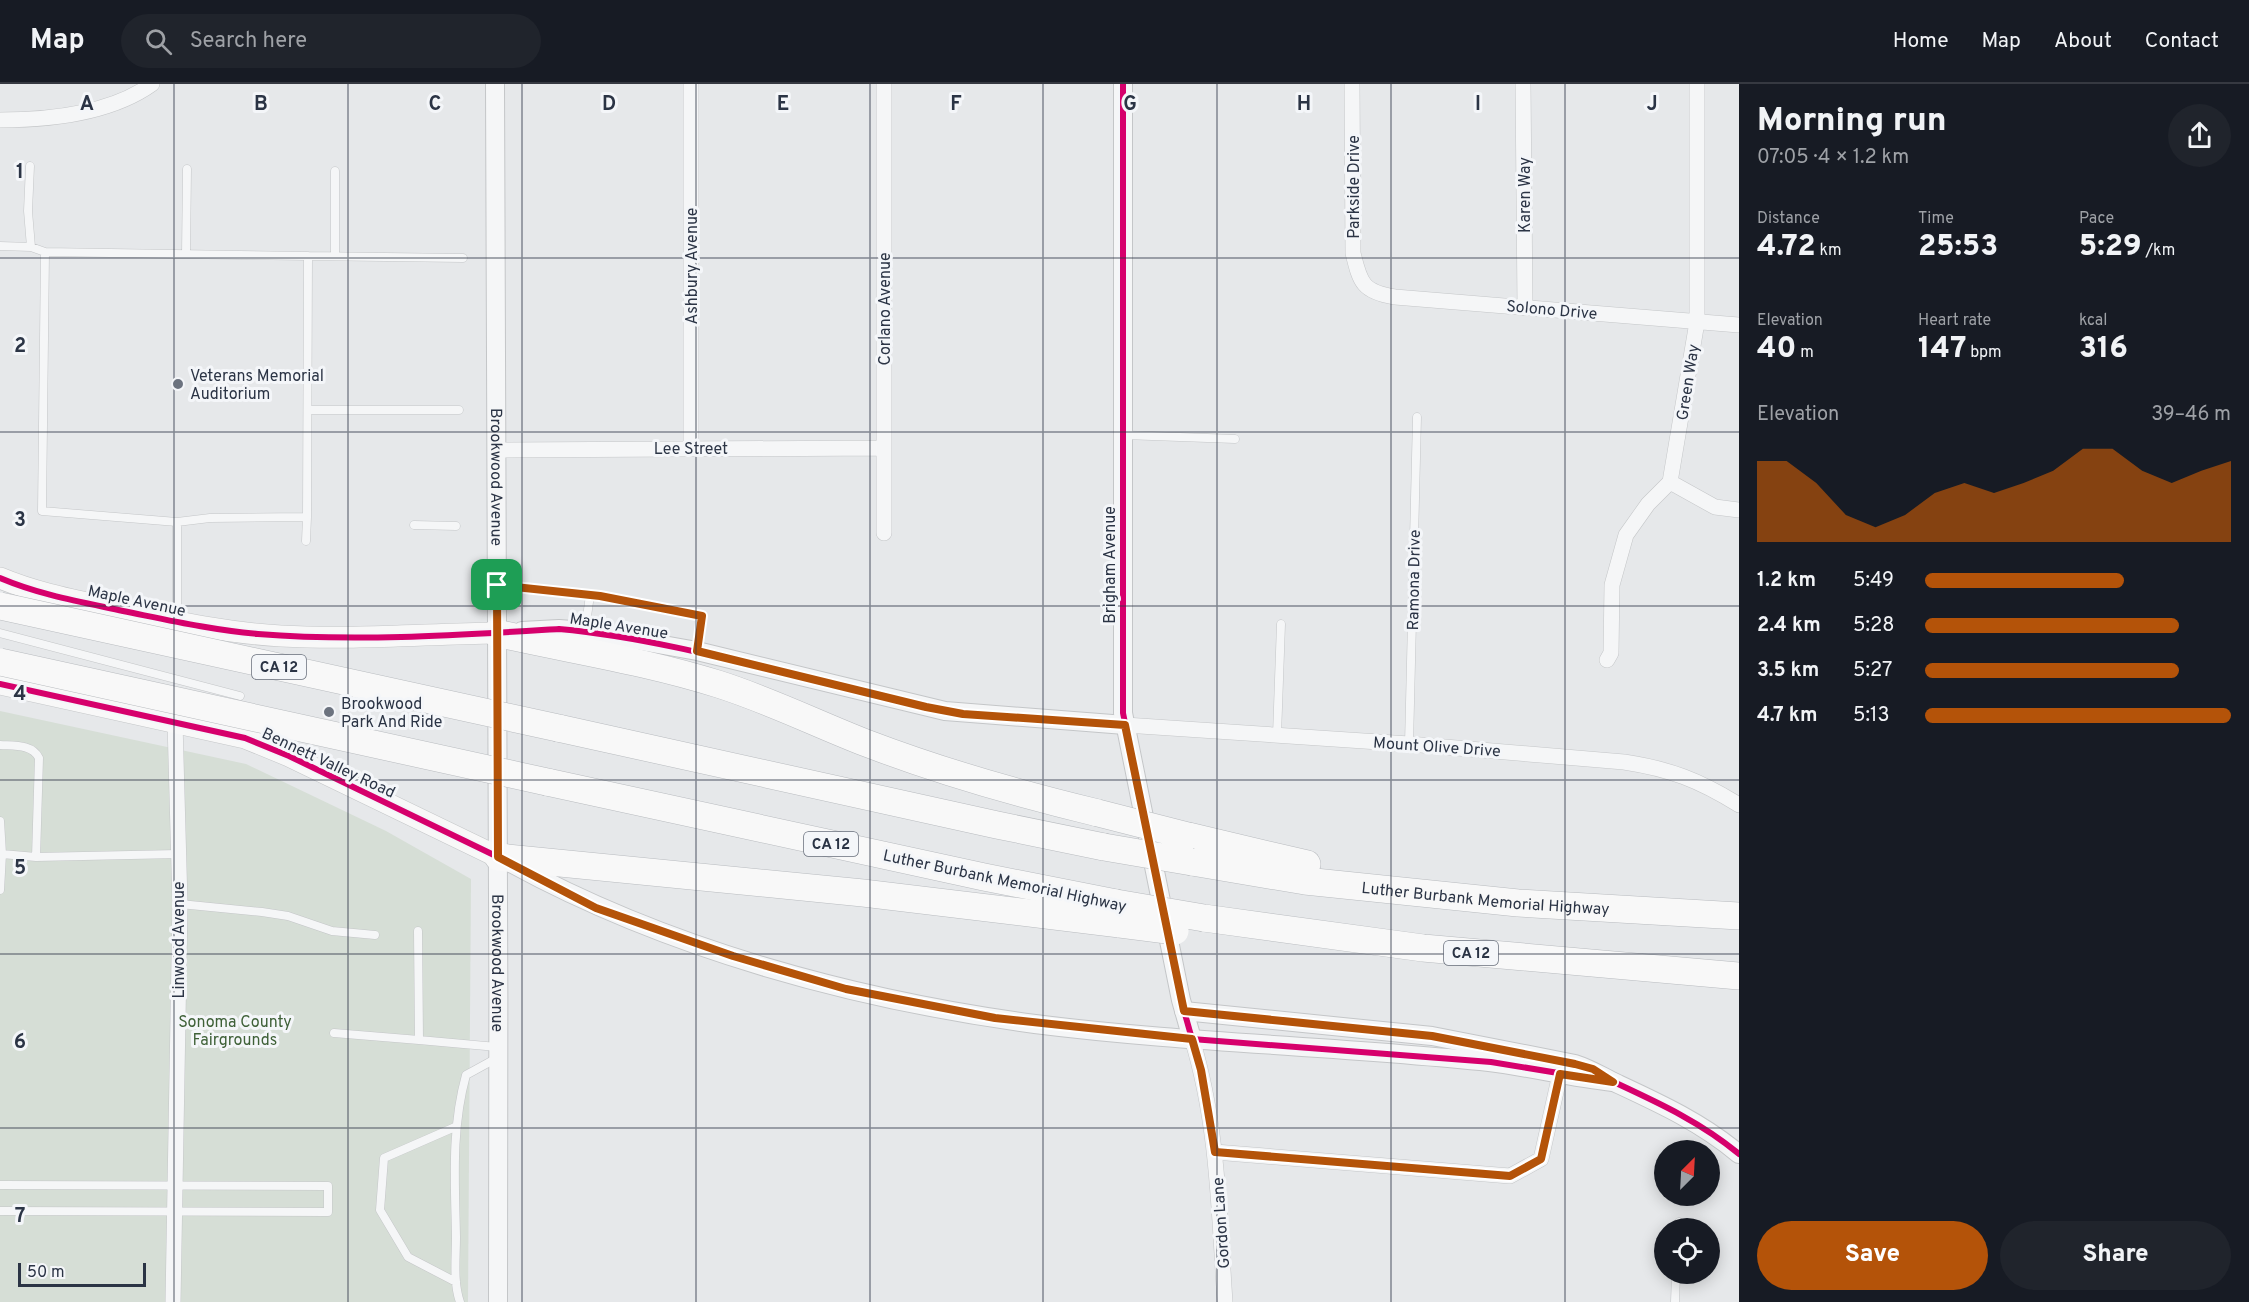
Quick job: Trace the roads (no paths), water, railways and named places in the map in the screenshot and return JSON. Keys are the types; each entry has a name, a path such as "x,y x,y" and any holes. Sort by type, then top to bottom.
{"highway":[{"name":"Luther Burbank Memorial Highway","path":"0,606 997,825 1192,862 1305,881 1507,902 1739,916"},
{"path":"496,633 632,660 702,679 927,765 1018,793 1188,836 1315,865 1518,888 1674,912"},
{"name":"Luther Burbank Memorial Highway","path":"0,662 974,875 1118,913 1206,926 1496,956 1739,976"},
{"path":"498,857 853,892 1118,913"}],"main road":[{"name":"Maple Avenue","path":"0,578 48,595 177,622 283,636 496,633"},
{"name":"Bennett Valley Road","path":"0,684 222,732 267,746 498,857"}],"street":[{"path":"0,120 30,120 74,114 113,104 152,84"},
{"name":"Brookwood Avenue","path":"495,84 498,450 496,633 498,1302"},
{"name":"Ashbury Avenue","path":"691,84 691,447"},
{"name":"Corlano Avenue","path":"884,84 884,533"},
{"name":"Brigham Avenue","path":"1123,84 1123,701 1125,725 1184,1011 1192,1039"},
{"name":"Parkside Drive","path":"1352,84 1353,253 1358,274 1366,288"},
{"name":"Karen Way","path":"1523,84 1525,307"},
{"name":"Green Way","path":"1670,482 1696,322 1696,84"},
{"name":"Solono Drive","path":"1366,288 1376,294 1395,297 1739,325"},
{"name":"Lee Street","path":"498,450 691,447 884,448"},
{"path":"1607,660 1611,653 1612,585 1626,535 1648,504 1670,482 1715,507 1739,510"},
{"name":"Maple Avenue","path":"496,633 559,629 585,631 697,651 945,711 1125,725"},
{"name":"Linwood Avenue","path":"173,1302 173,1187 180,904 175,722"},
{"name":"Mount Olive Drive","path":"1125,725 1409,744 1624,762 1658,767 1705,784 1739,804"},
{"name":"Bennett Valley Road","path":"498,857 596,908 733,956 846,989 995,1018 1192,1039 1491,1062 1613,1082"},
{"name":"Bennett Valley Road","path":"1184,1011 1460,1041 1575,1064 1593,1069 1613,1082 1692,1120 1739,1154"},
{"name":"Gordon Lane","path":"1192,1039 1201,1070 1215,1152 1225,1302"},
{"path":"1215,1152 1510,1176 1541,1159 1560,1074"}],"lane":[{"path":"30,166 28,211 31,247"},
{"path":"186,254 187,169"},
{"path":"335,171 335,256"},
{"path":"0,246 31,247 45,252 463,258"},
{"path":"45,252 42,512 177,522 210,518 307,517"},
{"path":"306,541 308,256"},
{"path":"308,410 459,410"},
{"name":"Ramona Drive","path":"1409,744 1417,417"},
{"path":"1123,435 1234,439"},
{"path":"177,522 177,622"},
{"path":"414,525 456,526"},
{"path":"497,585 590,595 702,616 697,651"},
{"path":"585,631 590,595"},
{"path":"1277,735 1281,624"},
{"path":"0,633 240,696"},
{"path":"0,745 26,747 33,750 39,758 36,857"},
{"path":"0,821 2,854 0,890"},
{"path":"2,854 36,857 177,854"},
{"path":"180,904 280,915 332,931 375,935"},
{"path":"418,931 419,1040"},
{"path":"334,1033 419,1040 498,1052"},
{"path":"460,1302 456,1282 455,1127 466,1075 498,1052"},
{"path":"455,1127 384,1158 380,1210 408,1257 456,1282"},
{"path":"0,1185 327,1186 328,1212 0,1211"},
{"path":"1675,1302 1676,1284"}],"place":[{"name":"Veterans Memorial Auditorium","path":"178,384"},
{"name":"Brookwood Park And Ride","path":"329,712"}],"park label":[{"name":"Sonoma County Fairgrounds","path":"235,1030"}]}
